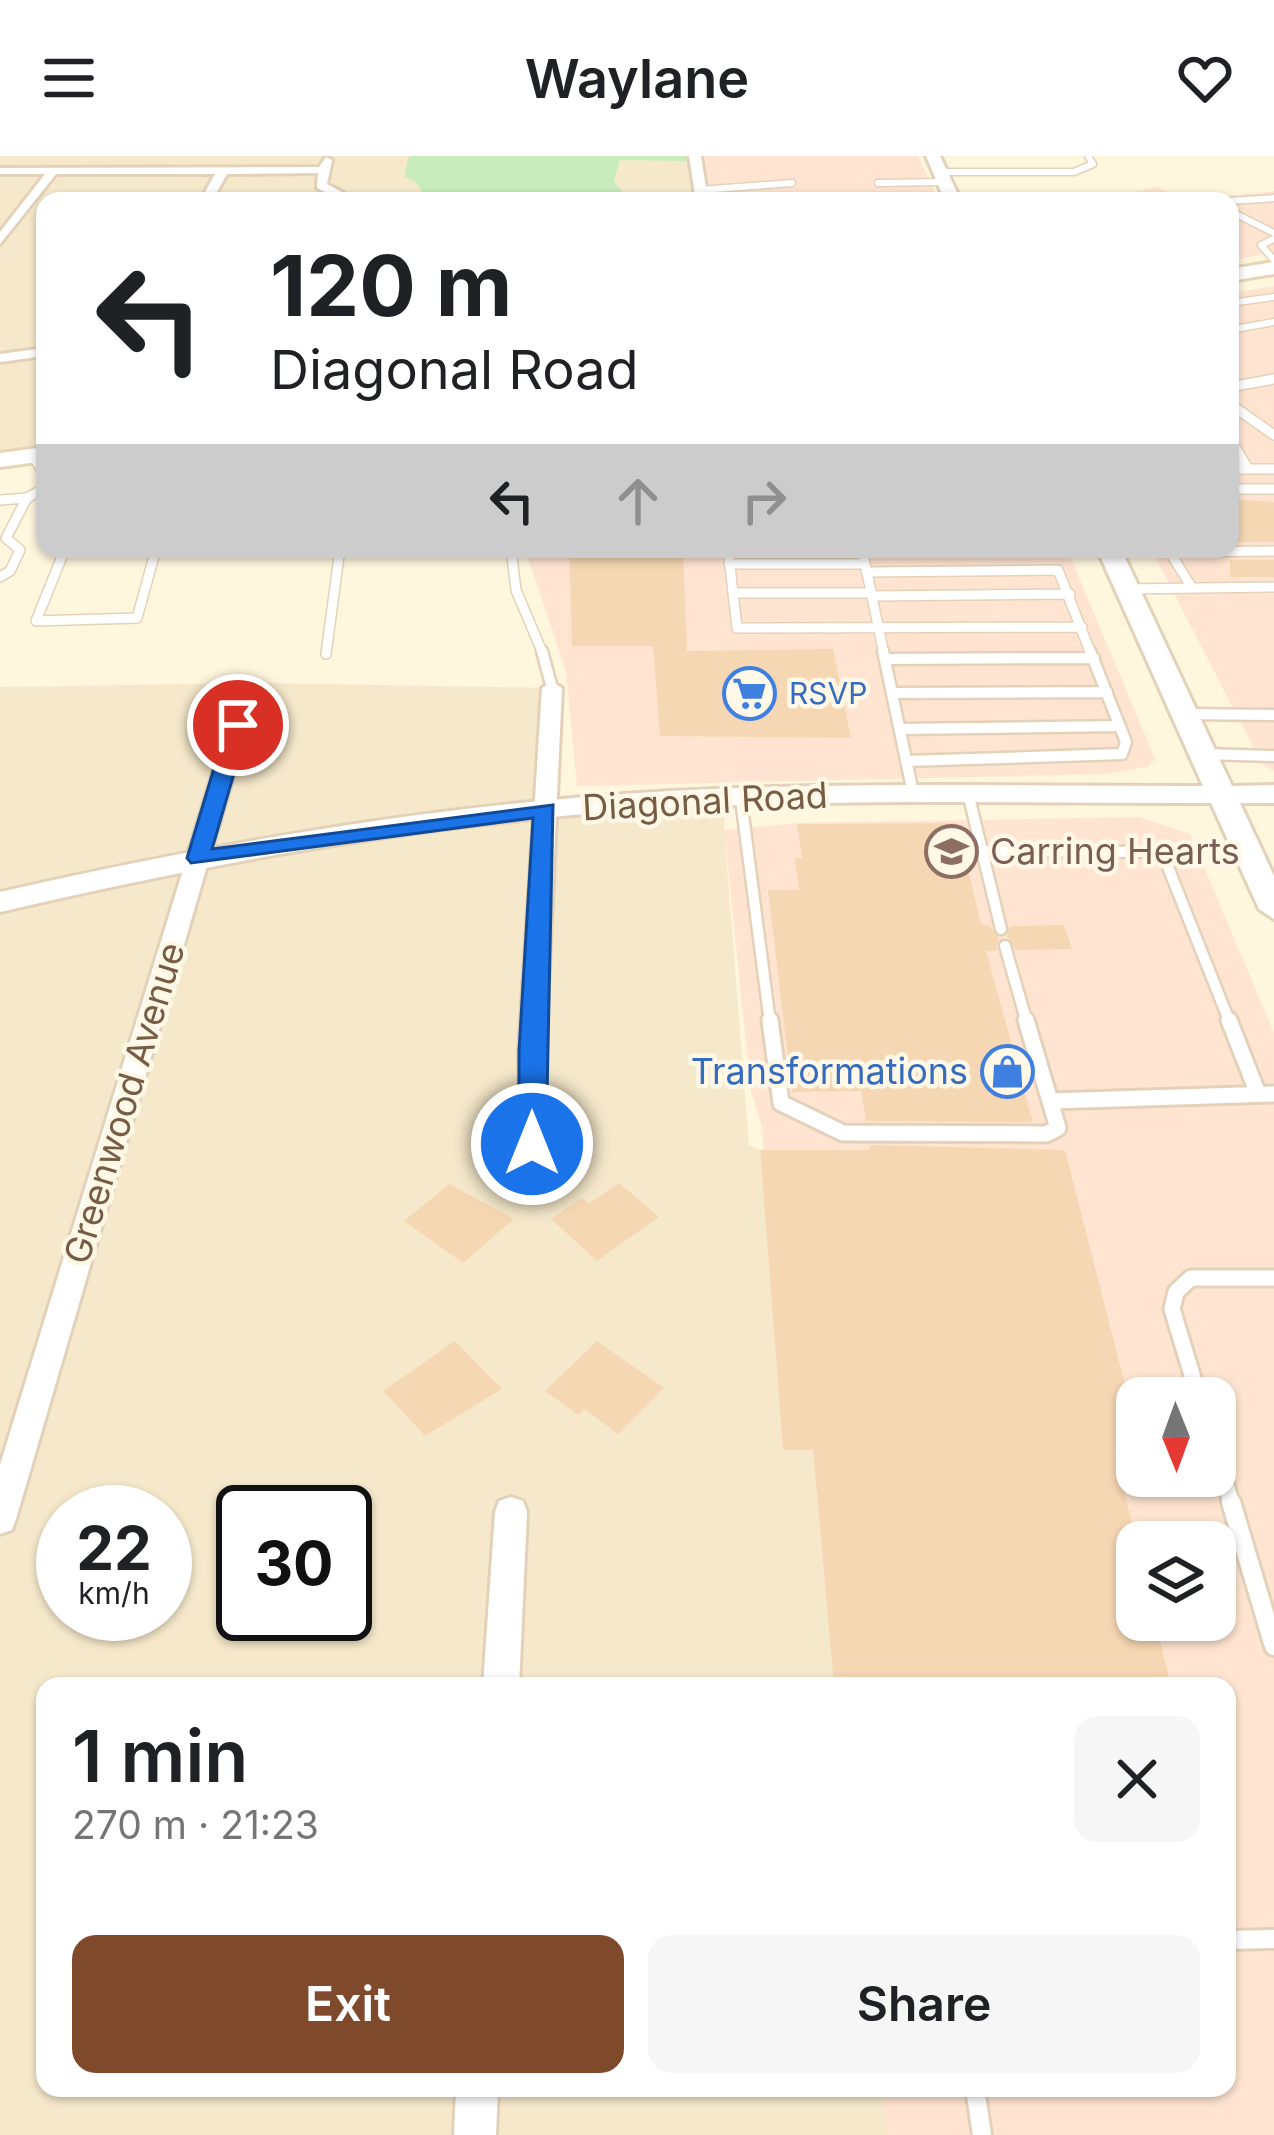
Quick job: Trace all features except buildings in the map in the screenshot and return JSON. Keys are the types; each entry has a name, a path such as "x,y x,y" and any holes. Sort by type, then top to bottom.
{"main road":[{"path":"1239,272 1274,264"},
{"path":"0,460 36,462"}],"street":[{"path":"328,156 321,186 333,192"},
{"path":"695,156 701,192"},
{"path":"211,192 223,170"},
{"path":"0,171 322,170"},
{"path":"37,192 53,171"},
{"path":"0,239 36,193"},
{"path":"0,358 36,353"},
{"path":"1113,558 1274,909"},
{"name":"Greenwood Avenue","path":"0,1519 249,688"},
{"path":"532,1144 532,1051 552,688"},
{"name":"Diagonal Road","path":"0,902 199,858 545,810 914,793 1274,794"},
{"path":"502,1677 511,1512"},
{"path":"475,2135 477,2097"}],"lane":[{"path":"878,183 1074,172 1093,164 1088,156"},
{"path":"945,182 984,192"},
{"path":"724,192 792,183"},
{"path":"1239,200 1274,198"},
{"path":"1239,216 1274,236 1261,245 1274,264"},
{"path":"1239,302 1274,297"},
{"path":"1239,328 1274,322"},
{"path":"1239,385 1274,379"},
{"path":"1239,415 1274,435"},
{"path":"1239,454 1248,469"},
{"path":"1239,470 1274,469"},
{"path":"1239,489 1274,489"},
{"path":"0,500 36,493"},
{"path":"0,578 10,571 20,550 3,537 27,498"},
{"path":"1239,551 1274,551"},
{"path":"61,558 36,621 137,618 154,558"},
{"path":"326,655 339,558"},
{"path":"512,558 516,590 538,634 552,688"},
{"path":"729,558 736,628 1082,627"},
{"path":"864,558 914,793"},
{"path":"1174,558 1192,588"},
{"path":"729,564 1050,568 1062,573 1126,742 1122,754 907,761"},
{"path":"1127,589 1274,587"},
{"path":"733,593 1070,594"},
{"path":"885,659 1094,658"},
{"path":"892,693 1107,692"},
{"path":"1186,714 1274,715"},
{"path":"900,729 1120,726"},
{"path":"1205,754 1274,756"},
{"path":"968,793 1001,929"},
{"path":"741,799 781,1103 843,1133 1046,1134 1058,1128 1005,946"},
{"path":"984,851 1154,849 1162,853 1266,1094 1051,1101"},
{"path":"1193,1377 1172,1309 1176,1292 1191,1278 1274,1278"},
{"path":"1229,1497 1274,1646"},
{"path":"1236,1940 1274,1940"},
{"path":"976,2097 982,2135"}],"shaded area":[{"path":"0,156 695,156 701,192 36,192 36,455 0,460"},
{"path":"703,156 918,156 935,192 709,192"},
{"path":"1274,191 1274,252 1239,259 1239,194"},
{"path":"1274,286 1274,771 1262,764 1156,558 1239,558 1239,292"},
{"path":"528,558 1071,558 1155,759 1148,767 1105,774 577,786 566,671"},
{"path":"264,683 552,688 545,811 726,800 724,830 749,1145 760,1150 783,1449 813,1450 833,1677 36,1677 36,2097 882,2097 887,2135 0,2135 0,687"},
{"path":"1139,817 1190,834 1274,1033 1274,2135 887,2135 882,2097 1236,2097 1236,1677 833,1677 813,1451 783,1450 762,1127 751,1091 724,830 799,823"}],"green space":[{"path":"409,156 686,156 686,161 620,160 614,181 622,192 422,192 404,176"}],"place":[{"name":"RSVP","path":"750,694"},
{"name":"Carring Hearts","path":"951,851"},
{"name":"Transformations","path":"1007,1071"}],"route":[{"path":"238,725 199,858 545,810 532,1051 532,1144"}]}
